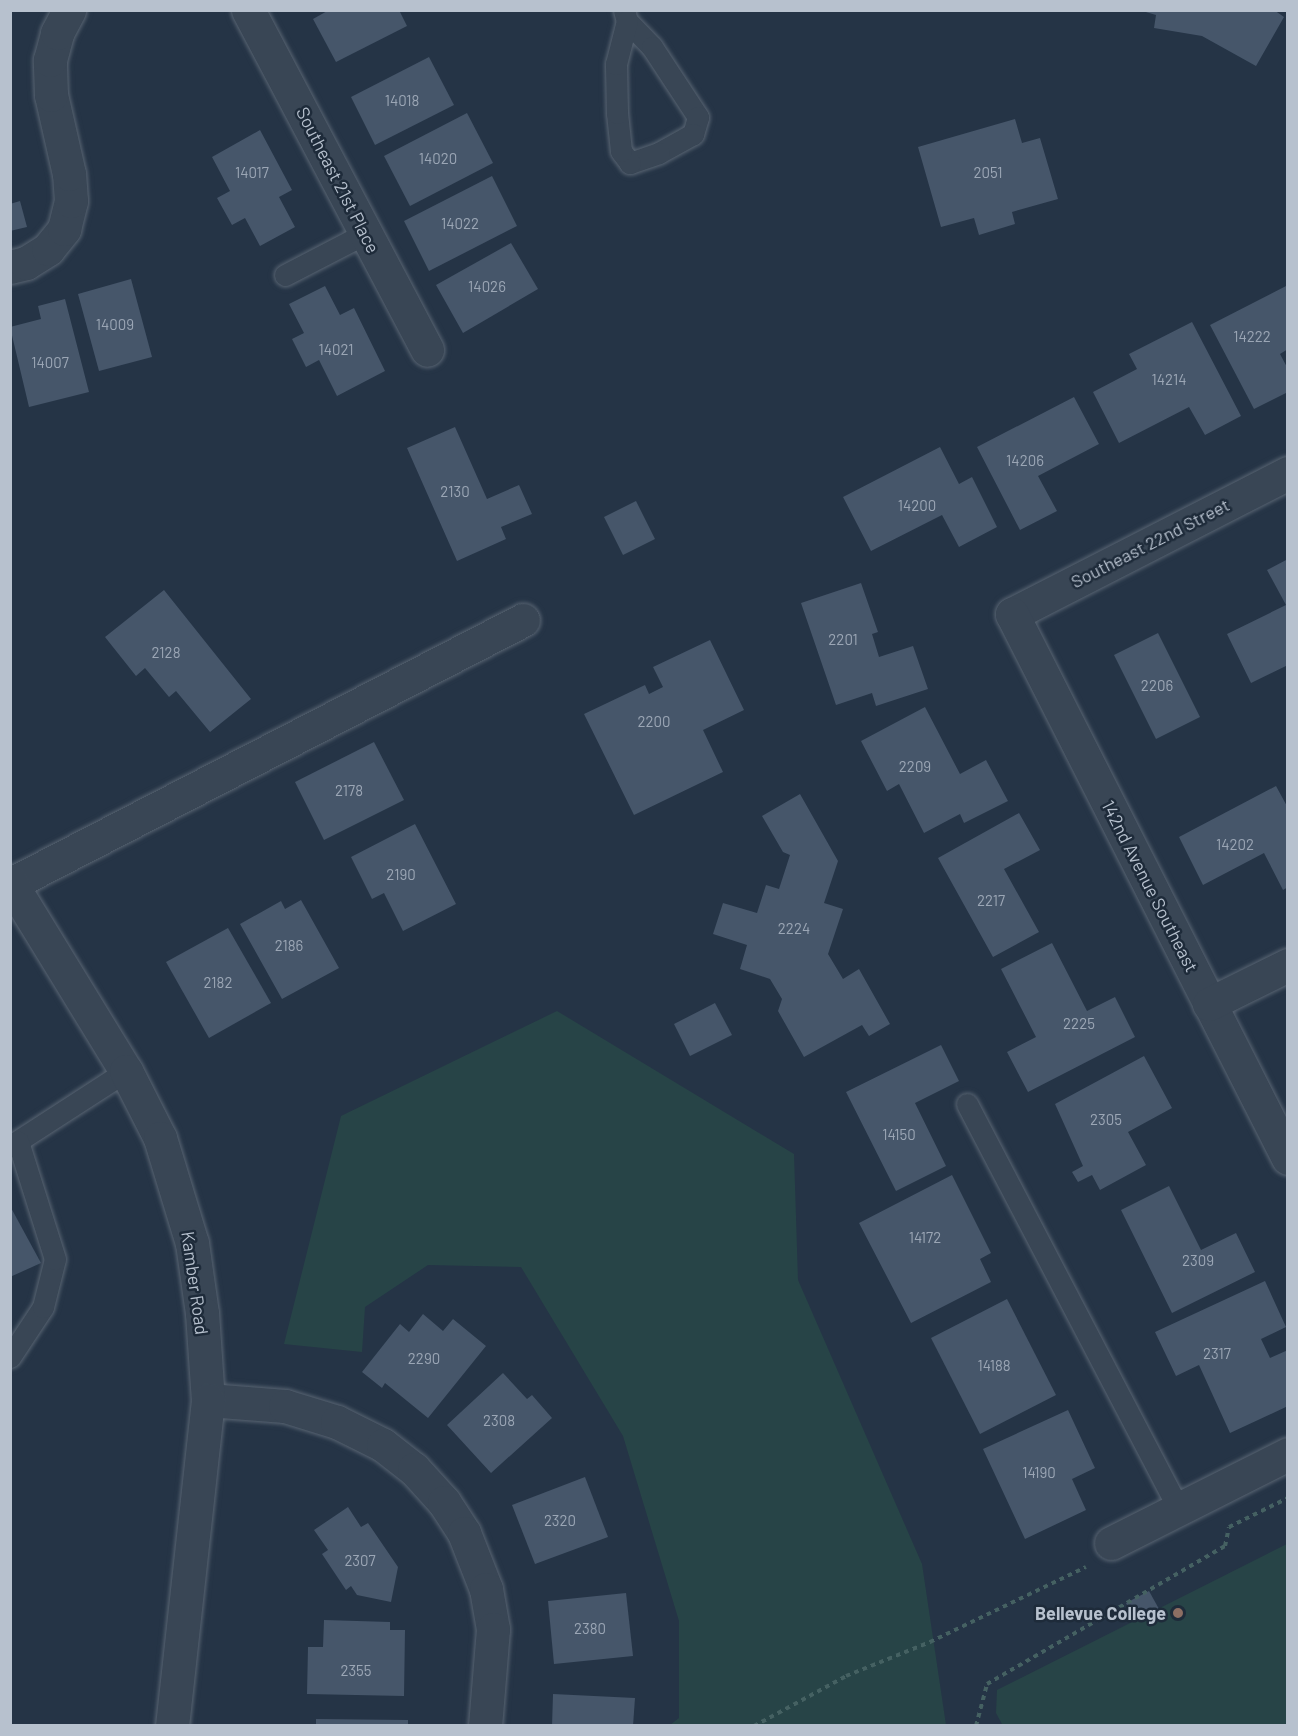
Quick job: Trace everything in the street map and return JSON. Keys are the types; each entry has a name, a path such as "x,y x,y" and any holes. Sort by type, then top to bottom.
{"street":[{"path":"10,267 26,263 48,249 64,229 71,201 69,174 51,95 50,60 57,33 69,10"},
{"name":"Southeast 21st Place","path":"248,10 427,350"},
{"name":"Southeast 22nd Street","path":"1012,614 1287,473"},
{"name":"142nd Avenue Southeast","path":"1012,614 1287,1158"},
{"path":"11,883 523,620"},
{"name":"Kamber Road","path":"11,883 126,1071 160,1138 192,1244 202,1313 208,1400 172,1725"},
{"path":"1209,1004 1287,965"},
{"path":"208,1400 285,1406 337,1422 383,1445 414,1469 444,1502 464,1533 486,1589 492,1629 485,1725"},
{"path":"1112,1543 1287,1454"}],"lane":[{"path":"626,16 652,47 698,117 693,134 659,153 630,163 621,151 617,113 616,64 626,16"},
{"path":"285,275 366,233"},
{"path":"10,1358 43,1307 55,1259 14,1144 126,1071"},
{"path":"967,1104 1179,1509"}],"path":[{"path":"976,1725 987,1684 1225,1546 1229,1527 1287,1498"},
{"path":"754,1725 846,1676 930,1642 1060,1578"}],"green space":[{"path":"557,1011 794,1154 798,1280 922,1564 946,1725 670,1725 679,1718 679,1621 623,1436 521,1267 428,1265 365,1307 362,1352 284,1344 341,1116"},
{"name":"Bellevue College","path":"1287,1544 1287,1725 1003,1726 996,1713 997,1690"}],"building":[{"path":"329,10 399,10 407,26 336,62 313,19"},
{"path":"1139,10 1274,10 1284,17 1256,66 1202,36 1154,28 1156,15"},
{"path":"429,57 454,105 375,145 351,97"},
{"path":"467,113 493,163 410,206 384,156"},
{"path":"1015,119 1022,143 1040,138 1058,199 1012,212 1015,224 979,235 974,218 941,227 918,147"},
{"path":"260,130 292,190 279,197 295,227 260,246 245,218 232,225 217,198 230,191 212,157"},
{"path":"492,176 517,226 429,271 404,221"},
{"path":"20,201 27,227 10,231 10,204"},
{"path":"511,243 538,289 463,333 436,285"},
{"path":"131,279 152,357 99,371 78,294"},
{"path":"1288,285 1288,349 1280,354 1288,369 1288,392 1254,409 1210,325"},
{"path":"325,286 340,315 354,308 385,371 337,396 319,360 306,367 292,339 304,333 289,304"},
{"path":"65,299 89,392 29,407 10,327 41,319 38,306"},
{"path":"1192,322 1241,416 1205,435 1189,407 1119,443 1093,392 1137,369 1129,354"},
{"path":"1074,397 1099,444 1038,476 1057,511 1020,530 977,447"},
{"path":"455,427 487,499 519,485 532,514 501,527 506,539 457,561 407,448"},
{"path":"940,447 959,484 972,477 997,527 959,547 942,515 871,551 843,497"},
{"path":"636,501 655,539 623,555 604,517"},
{"path":"1288,559 1288,665 1251,683 1227,634 1286,605 1267,570"},
{"path":"861,583 878,632 872,634 879,657 913,646 928,689 876,706 872,693 836,705 801,603"},
{"path":"164,590 251,699 210,732 176,691 169,697 145,668 136,676 105,637"},
{"path":"1158,633 1200,717 1156,739 1114,655"},
{"path":"710,640 744,710 703,730 723,772 634,815 584,714 645,685 649,694 663,687 653,667"},
{"path":"925,707 960,774 986,760 1008,801 964,823 960,814 924,833 899,784 887,791 861,741"},
{"path":"374,742 404,800 324,840 295,782"},
{"path":"1276,786 1288,808 1288,887 1283,890 1264,853 1203,885 1179,837"},
{"path":"800,794 838,861 824,903 843,909 828,954 843,979 859,969 890,1024 869,1036 862,1025 804,1057 778,1011 782,999 770,979 740,969 747,945 713,934 723,903 757,913 766,885 779,889 790,855 783,852 762,816"},
{"path":"1019,813 1040,850 1004,869 1039,932 993,957 938,858"},
{"path":"415,824 456,904 403,931 384,893 372,899 351,857"},
{"path":"301,900 339,968 282,999 240,924 281,901 285,909"},
{"path":"228,928 271,1003 209,1038 166,962"},
{"path":"1052,943 1087,1011 1115,997 1135,1037 1028,1092 1007,1052 1036,1037 1001,969"},
{"path":"715,1003 732,1035 690,1056 674,1024"},
{"path":"941,1045 959,1081 915,1103 946,1166 896,1191 846,1092"},
{"path":"1144,1056 1172,1108 1128,1132 1146,1165 1100,1190 1092,1175 1078,1182 1072,1172 1083,1166 1055,1104"},
{"path":"952,1175 991,1253 980,1259 991,1282 911,1323 859,1223"},
{"path":"1169,1186 1201,1250 1236,1233 1255,1272 1172,1313 1121,1210"},
{"path":"10,1206 41,1263 10,1277"},
{"path":"1265,1281 1286,1327 1261,1339 1270,1358 1288,1350 1288,1406 1230,1433 1199,1365 1176,1376 1155,1332"},
{"path":"1007,1299 1056,1395 980,1434 931,1338"},
{"path":"423,1314 443,1331 453,1319 486,1346 428,1418 385,1383 382,1388 362,1372 400,1324 409,1332"},
{"path":"503,1373 527,1399 532,1395 552,1418 491,1473 447,1425"},
{"path":"1068,1410 1095,1468 1072,1479 1086,1510 1025,1539 983,1449"},
{"path":"585,1477 608,1537 535,1564 512,1505"},
{"path":"348,1507 361,1527 368,1523 398,1567 391,1602 357,1595 351,1586 346,1590 322,1554 328,1550 314,1530"},
{"path":"1149,1591 1159,1609 1135,1621 1126,1603"},
{"path":"626,1593 633,1656 554,1664 548,1601"},
{"path":"324,1620 390,1622 390,1630 405,1630 404,1696 307,1694 308,1647 323,1647"},
{"path":"553,1694 635,1698 633,1726 552,1726"},
{"path":"316,1719 408,1720 408,1726 316,1726"}],"place":[{"name":"Bellevue College","path":"1178,1613"}]}
